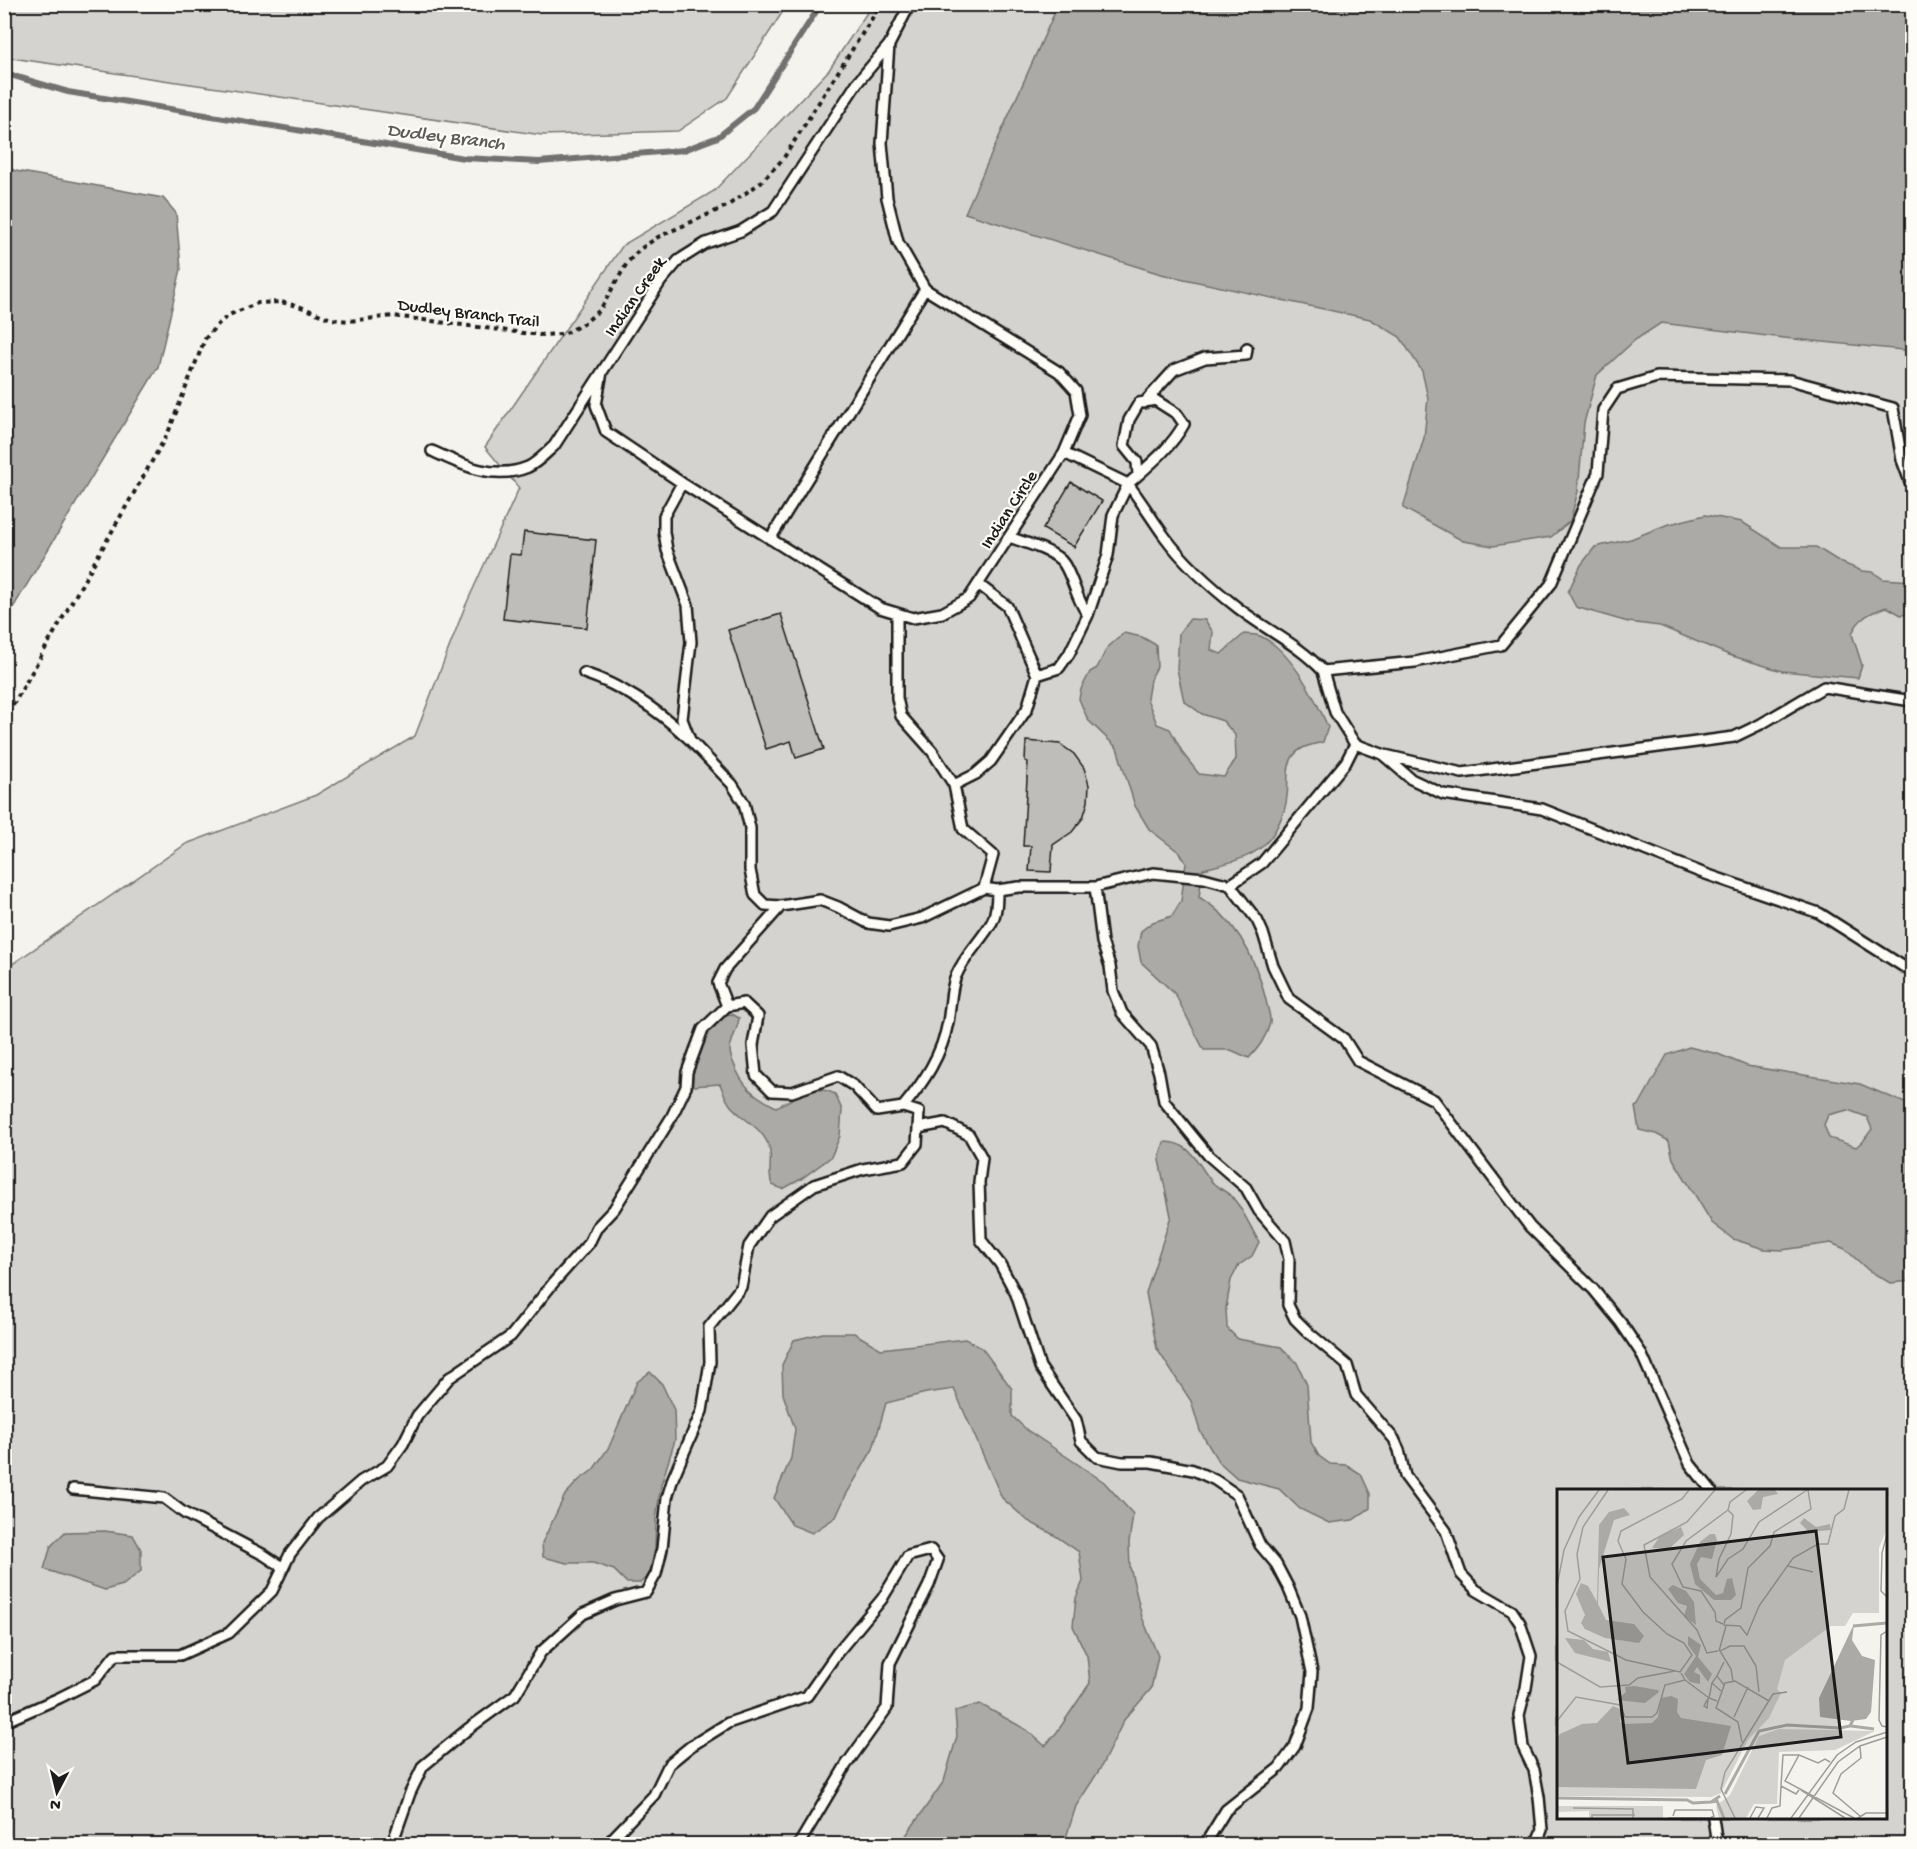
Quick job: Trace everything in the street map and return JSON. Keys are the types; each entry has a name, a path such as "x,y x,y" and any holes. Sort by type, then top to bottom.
{"lane":[{"name":"Indian Creek","path":"432,451 467,467 502,474 529,466 554,446 661,281 679,260 706,243 741,231 773,211 857,83 889,45 910,4"},
{"name":"Indian Circle","path":"602,372 596,405 606,432 682,483 880,608 913,618 942,613 969,598 1064,453 1080,415 1076,391 1059,372 925,289 898,243 887,198 882,143 889,45"},
{"path":"770,539 925,289"},
{"path":"1144,403 1174,370 1204,358 1246,355 1246,348"},
{"path":"1323,671 1415,662 1501,645 1551,584 1598,473 1603,410 1617,389 1657,377 1790,380 1893,408 1902,460 1912,488"},
{"path":"1038,675 1059,668 1069,654 1088,615 1108,555 1113,515 1128,484 1138,475 1178,435 1184,424 1178,414 1155,400 1139,404 1129,420 1124,446 1137,462 1138,475"},
{"path":"1064,453 1128,484 1166,538 1198,574 1240,610 1312,659 1323,671 1335,712 1355,744 1383,754 1462,772 1734,736 1761,724 1824,687 1912,700"},
{"path":"682,483 664,516 664,532 667,550 688,605 691,642 682,719 690,740"},
{"path":"1009,537 1047,552 1063,562 1080,605 1088,615"},
{"path":"954,785 976,774 992,760 1027,709 1038,675 1007,606 978,584"},
{"path":"897,613 897,698 901,716 932,751 954,785 963,829 993,855 984,888"},
{"path":"584,673 606,680 664,716 732,784 744,803 750,828 750,870 755,895 765,904 781,906 820,900 868,923 889,926 922,918 984,888 998,890 1019,887 1095,887 1153,873 1182,875 1230,885 1257,921 1273,966 1289,999 1344,1039 1358,1061 1434,1100 1530,1227 1593,1289 1621,1323 1641,1353 1690,1464 1709,1489"},
{"path":"1230,885 1262,863 1346,762 1355,744"},
{"path":"1383,754 1411,779 1443,794 1542,809 1700,872 1819,913 1912,972"},
{"path":"1095,887 1102,942 1110,966 1113,992 1122,1013 1151,1047 1164,1101 1208,1155 1246,1188 1259,1210 1285,1241 1289,1259 1288,1305 1295,1318 1309,1334 1347,1365 1356,1395 1394,1439 1399,1449 1405,1476 1446,1531 1461,1574 1476,1590 1512,1611 1520,1623 1531,1656 1520,1715 1523,1747 1534,1770 1539,1797 1542,1830 1536,1845"},
{"path":"903,1107 928,1074 942,1046 956,977 992,921 998,890"},
{"path":"727,1006 718,983 725,969 781,906"},
{"path":"4,1722 95,1680 115,1655 180,1655 230,1633 272,1591 290,1554 318,1518 361,1481 387,1466 403,1444 417,1416 449,1378 511,1336 589,1243 597,1227 614,1209 671,1118 686,1088 687,1072 703,1029 727,1006 744,1003 758,1016 753,1045 756,1075 772,1091 792,1092 838,1076 854,1086 877,1111 903,1107 919,1112 917,1144 903,1162 862,1169 814,1185 770,1216 749,1246 741,1287 709,1327 710,1362 702,1411 667,1497 662,1549 656,1574 646,1592 615,1600 583,1614 541,1652 515,1695 423,1766 410,1793 392,1845"},
{"path":"918,1128 945,1123 969,1135 982,1158 979,1182 981,1240 1000,1264 1016,1294 1040,1367 1076,1420 1082,1442 1097,1456 1122,1462 1151,1462 1192,1470 1215,1480 1237,1496 1260,1545 1276,1564 1296,1607 1312,1672 1309,1708 1295,1746 1279,1768 1226,1810 1205,1845"},
{"path":"74,1489 164,1498 184,1513 264,1555 282,1567"},
{"path":"607,1845 654,1795 669,1764 691,1746 728,1723 807,1696 837,1653 882,1599 908,1556 932,1550 938,1560 929,1585 890,1663 886,1708 846,1765 799,1845"},
{"path":"1713,1819 1717,1845"}],"path":[{"name":"Dudley Branch Trail","path":"4,721 168,433 206,339 229,315 258,303 281,302 331,319 349,321 393,316 539,335 564,334 583,324 600,310 627,262 640,249 658,237 727,206 760,183 783,159 881,4"}],"shaded area":[{"path":"5,4 787,5 727,98 678,131 542,135 5,57"},
{"path":"872,5 1912,5 1912,1844 5,1844 4,970 186,844 316,795 415,736 464,609 519,488 485,447 623,245 714,191 829,70"},
{"path":"1058,5 1912,5 1912,351 1661,323 1635,340 1597,375 1584,423 1578,491 1570,521 1551,537 1493,546 1463,541 1403,508 1424,438 1428,398 1422,371 1400,337 1370,319 1161,274 965,213"},
{"path":"5,167 16,171 163,198 176,213 181,269 158,367 5,621"},
{"path":"1705,515 1742,522 1781,547 1816,547 1840,562 1862,571 1873,572 1883,579 1912,581 1912,614 1901,615 1887,607 1861,620 1852,634 1862,665 1858,678 1782,671 1729,655 1660,626 1628,622 1576,607 1568,592 1581,565 1595,547 1631,539 1666,525"},
{"path":"1190,619 1205,620 1213,632 1211,650 1221,654 1244,634 1260,636 1272,643 1301,676 1328,727 1323,742 1307,746 1291,760 1285,809 1276,830 1263,846 1242,858 1203,869 1199,897 1224,917 1243,941 1257,970 1266,1000 1270,1023 1262,1042 1249,1058 1231,1050 1204,1050 1175,994 1141,962 1138,946 1141,931 1153,922 1172,916 1181,901 1186,863 1180,853 1149,829 1135,806 1117,748 1088,720 1079,699 1081,689 1090,672 1097,668 1107,648 1124,633 1142,637 1156,645 1157,667 1150,680 1147,699 1157,724 1170,729 1184,755 1199,774 1224,777 1236,759 1235,735 1223,721 1202,714 1184,701 1177,669 1179,633"},
{"path":"732,1014 739,1018 730,1050 731,1056 737,1072 750,1090 776,1107 812,1090 826,1091 835,1094 842,1110 840,1136 831,1157 783,1189 772,1185 770,1152 766,1140 758,1129 731,1106 720,1084 693,1086 683,1076 690,1046 724,1015"},
{"path":"1689,1047 1718,1054 1747,1066 1860,1084 1912,1106 1912,1214 1907,1221 1904,1240 1912,1250 1912,1281 1890,1283 1868,1270 1845,1249 1831,1243 1782,1250 1764,1249 1733,1239 1712,1223 1673,1159 1669,1141 1656,1134 1639,1130 1635,1107 1639,1105 1667,1055","holes":["1848,1110 1867,1117 1872,1129 1856,1147 1829,1138 1824,1125 1828,1115"]},
{"path":"1164,1142 1182,1146 1194,1156 1214,1184 1229,1194 1237,1203 1259,1242 1252,1256 1239,1265 1231,1280 1226,1308 1227,1328 1238,1339 1281,1347 1297,1363 1307,1385 1311,1442 1319,1456 1330,1464 1347,1465 1361,1474 1370,1494 1370,1508 1353,1520 1329,1523 1300,1509 1279,1489 1237,1478 1218,1461 1200,1431 1191,1401 1157,1349 1146,1293 1171,1216 1159,1160"},
{"path":"823,1333 854,1333 881,1349 965,1339 982,1348 1012,1389 1012,1416 1027,1430 1104,1482 1133,1514 1129,1543 1130,1567 1142,1617 1158,1656 1151,1689 1124,1720 1100,1769 1076,1806 1064,1844 900,1844 944,1781 957,1736 955,1711 980,1704 1027,1730 1045,1746 1090,1683 1087,1656 1073,1626 1076,1598 1083,1581 1079,1552 1028,1521 1002,1498 954,1389 886,1403 873,1449 836,1517 812,1533 792,1525 774,1498 791,1458 795,1429 783,1394 782,1365 794,1340"},
{"path":"650,1372 662,1384 674,1410 675,1440 661,1485 650,1574 640,1583 627,1583 614,1570 593,1563 567,1563 543,1557 542,1543 565,1495 579,1480 593,1470 609,1447 637,1382"},
{"path":"105,1531 133,1535 141,1550 141,1571 123,1585 105,1590 44,1569 51,1546 65,1532"}],"building":[{"path":"1071,482 1102,501 1074,547 1043,529"},
{"path":"524,532 596,540 587,628 503,619 510,554 521,555"},
{"path":"781,614 824,749 796,758 791,741 766,749 728,630"},
{"path":"1026,741 1060,744 1074,754 1084,768 1089,785 1088,802 1083,818 1072,832 1053,845 1051,872 1029,871 1031,846 1023,846 1028,762 1025,761"}],"waterway":[{"name":"Dudley Branch","path":"4,73 68,92 464,158 539,162 684,150 718,137 754,108 821,4"}]}
